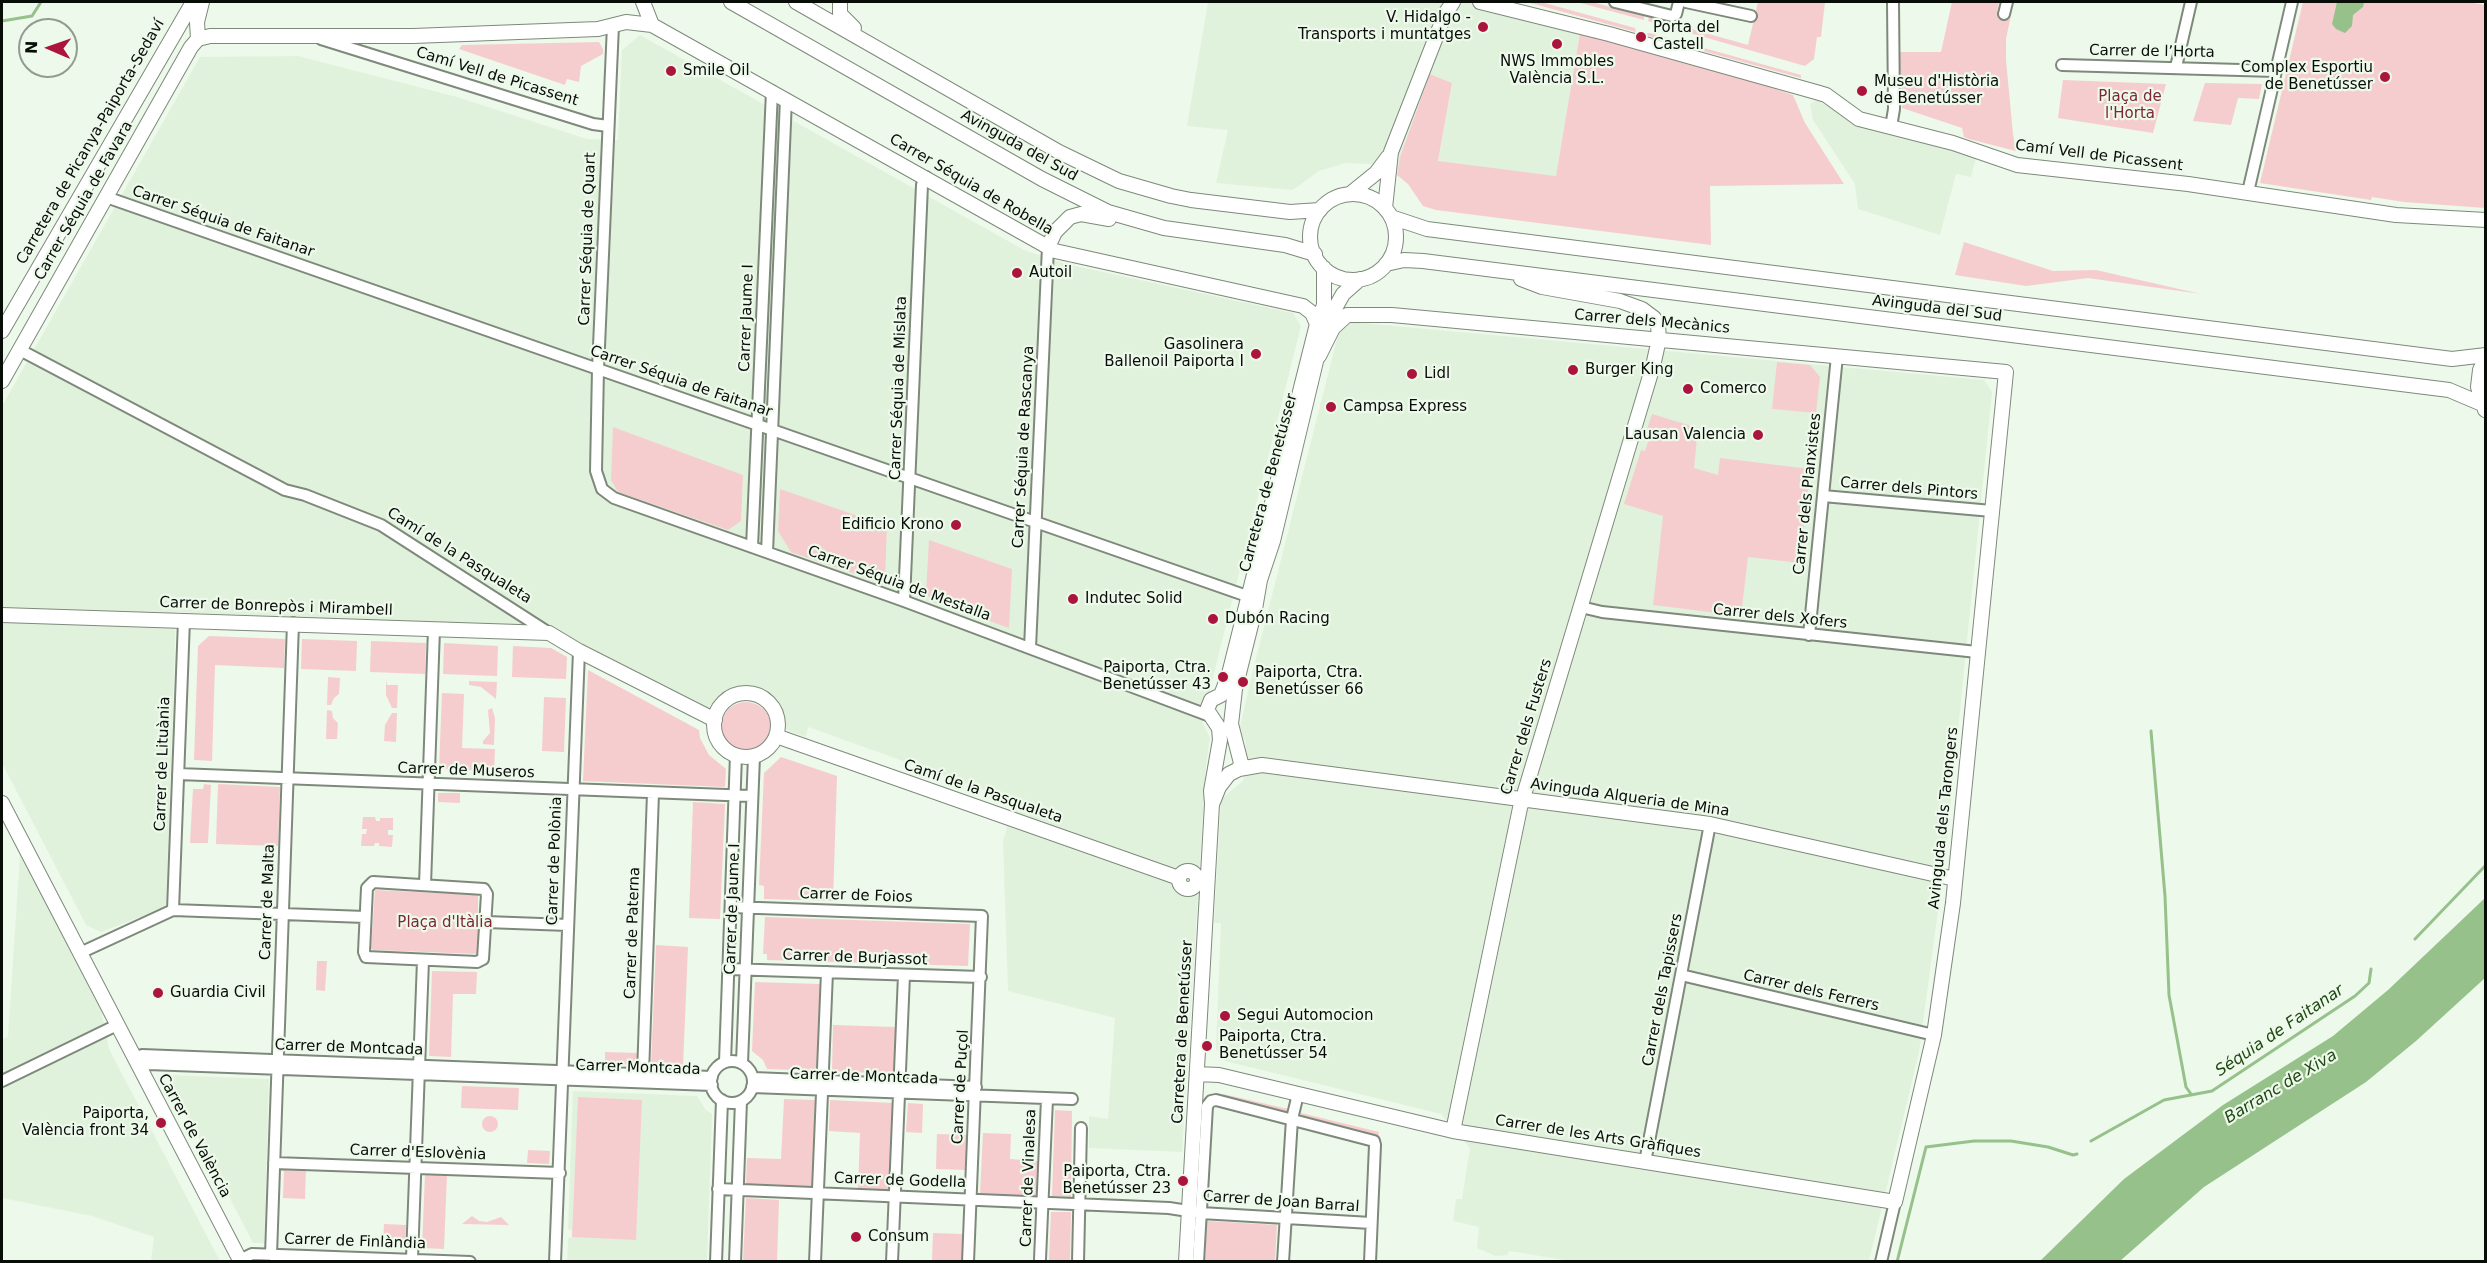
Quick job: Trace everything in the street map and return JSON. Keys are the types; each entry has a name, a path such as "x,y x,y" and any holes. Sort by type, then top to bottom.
{"street":[{"name":"Carretera de Picanya-Paiporta-Sedaví","path":"2,331 193,2"},
{"path":"198,39 197,22 202,2"},
{"path":"619,23 642,2 652,25"},
{"name":"Avinguda del Sud","path":"731,2 1042,179 1108,212 1142,223 1212,236 1285,245 1315,254"},
{"name":"Avinguda del Sud","path":"796,2 1059,152 1119,181 1191,200 1290,212 1320,210"},
{"path":"840,2 840,14 843,20 852,25 865,41"},
{"path":"1350,194 1376,173 1391,152 1446,8 1453,2"},
{"name":"Camí Vell de Picassent","path":"1480,2 1619,36 1826,95 1859,119 1953,143 2017,165 2248,192 2396,215 2486,220"},
{"path":"1615,2 1670,16 1676,14 1679,2"},
{"path":"1686,2 1751,16"},
{"path":"1891,127 1894,109 1893,2"},
{"path":"2004,14 2007,2"},
{"path":"2176,67 2191,2"},
{"path":"2248,192 2292,2"},
{"name":"Camí Vell de Picassent","path":"198,39 210,36 381,36 598,29 619,23"},
{"name":"Carrer Séquia de Robella","path":"619,23 652,25 1054,251 1303,306 1312,313 1317,324"},
{"name":"Carrer Séquia de Quart","path":"602,489 596,471 598,369 608,126 619,23"},
{"name":"Camí Vell de Picassent","path":"312,36 593,124 608,126"},
{"path":"376,57 381,36"},
{"name":"Carrer Séquia de Favara","path":"2,381 191,47 198,39"},
{"name":"Carrer de l’Horta","path":"2062,65 2276,70"},
{"name":"Carrer Jaume I","path":"752,547 771,91"},
{"name":"Carrer Jaume I","path":"767,552 786,99"},
{"path":"1388,212 1391,152"},
{"name":"Carrer Séquia de Mislata","path":"904,601 922,186 926,177"},
{"path":"1350,194 1375,199 1388,212 1395,228 1396,241 1386,264 1379,271 1360,279 1341,277 1324,268 1315,254 1311,231 1320,210 1339,196 1350,194"},
{"name":"Carrer Séquia de Faitanar","path":"106,197 1247,596"},
{"name":"Avinguda del Sud","path":"1388,212 1426,229 2452,359 2486,356"},
{"path":"1047,247 1064,221 1081,214 1094,215 1122,223 1142,223"},
{"name":"Carrer Séquia de Rascanya","path":"1030,648 1047,247"},
{"name":"Avinguda del Sud","path":"1386,264 1404,260 1418,261 2449,390 2484,408"},
{"name":"Carretera de Benetússer","path":"1198,1262 1195,1212 1202,882 1212,804 1212,774 1220,734 1208,710 1229,674 1247,596 1325,300 1324,268"},
{"path":"1502,271 1542,287 1620,301 1642,309 1658,325 1659,339"},
{"name":"Carretera de Benetússer","path":"1212,804 1219,787 1234,772 1240,755 1232,733 1232,706 1260,579 1272,541 1319,357 1324,328 1343,294 1360,279"},
{"path":"1644,338 1651,331 1652,323 1648,313"},
{"name":"Carrer dels Mecànics","path":"1319,357 1333,328 1342,318 1352,314 1659,339 2006,372"},
{"name":"Carrer dels Fusters","path":"1453,1131 1522,799 1653,366 1659,339"},
{"name":"Camí de la Pasqualeta","path":"20,350 285,490 305,495 381,525 579,651 715,720"},
{"name":"Carrer dels Planxistes","path":"1809,635 1837,356"},
{"path":"2484,408 2478,379 2486,356"},
{"name":"Avinguda dels Tarongers","path":"1881,1262 1934,1035 1955,879 2006,372"},
{"name":"Carrer Séquia de Mestalla","path":"602,489 614,498 904,601 1210,716"},
{"name":"Carrer dels Pintors","path":"1823,496 1992,512"},
{"name":"Carrer dels Xofers","path":"1581,607 1602,612 1977,652"},
{"name":"Carrer de Bonrepòs i Mirambell","path":"2,615 549,633"},
{"name":"Carrer de Lituània","path":"172,910 184,621"},
{"name":"Carrer de Malta","path":"271,1255 293,623"},
{"path":"425,885 434,629"},
{"name":"Carrer de Polònia","path":"555,1262 579,651"},
{"path":"754,694 764,698 777,715 776,736 763,752 754,756 736,755 726,750 719,742 715,732 718,710 733,696 754,694"},
{"path":"1186,706 1216,697 1230,699 1232,706"},
{"name":"Camí de la Pasqualeta","path":"776,736 1179,878 1180,886 1186,889 1202,882"},
{"name":"Carrer de Jaume I","path":"725,1062 736,755"},
{"name":"Avinguda Alqueria de Mina","path":"1240,755 1262,765 1710,824 1955,879"},
{"name":"Carrer de Jaume I","path":"742,1064 754,756"},
{"path":"1216,763 1219,769 1234,772"},
{"name":"Avinguda Alqueria de Mina","path":"1234,772 1262,765"},
{"name":"Carrer de Museros","path":"178,774 752,796"},
{"name":"Carrer de Paterna","path":"643,1074 653,793"},
{"name":"Carrer de València","path":"2,803 241,1261"},
{"name":"Carrer dels Tapissers","path":"1645,1162 1710,824"},
{"path":"370,883 425,885 484,889 487,892 482,961 366,957 364,952 365,917 367,888 370,883"},
{"name":"Carrer de Foios","path":"730,907 980,915"},
{"path":"80,953 172,910 365,917"},
{"name":"Carrer de Puçol","path":"968,1262 983,920 980,915"},
{"path":"486,922 568,926"},
{"path":"412,1259 423,960"},
{"name":"Carrer de Burjassot","path":"728,969 981,977"},
{"path":"815,1262 827,972"},
{"path":"892,1262 904,975"},
{"name":"Carrer dels Ferrers","path":"1681,975 1934,1035"},
{"path":"2,1081 117,1025"},
{"path":"725,1062 742,1064 747,1067 752,1083 750,1093 741,1101 722,1100 717,1096 712,1081 719,1066 725,1062"},
{"name":"Carrer de Montcada","path":"137,1063 278,1065 563,1076"},
{"name":"Carrer de les Arts Gràfiques","path":"1197,1068 1453,1131 1895,1202"},
{"name":"Carrer Montcada","path":"563,1076 643,1074 712,1081"},
{"name":"Carrer Montcada","path":"563,1076 712,1081"},
{"name":"Carrer de Montcada","path":"752,1083 976,1092 1047,1099"},
{"path":"1283,1262 1292,1119 1298,1094"},
{"path":"1047,1099 1072,1100"},
{"name":"Carrer de Vinalesa","path":"1040,1259 1047,1099"},
{"path":"716,1262 722,1100"},
{"path":"735,1262 741,1101"},
{"name":"Carretera de Benetússer","path":"1186,1262 1195,1212 1207,1106 1211,1101 1292,1119"},
{"path":"1292,1119 1374,1141 1370,1262"},
{"path":"1078,1262 1082,1128"},
{"name":"Carrer d'Eslovènia","path":"274,1163 560,1173"},
{"name":"Carrer de Godella","path":"718,1189 1081,1204"},
{"name":"Carrer de Joan Barral","path":"1081,1204 1371,1223"},
{"name":"Carrer de Finlàndia","path":"241,1261 249,1255 271,1255 470,1262"}],"shaded area":[{"path":"1208,2 1480,2 1580,33 1556,176 1438,162 1452,83 1431,74 1400,157 1397,175 1371,164 1345,163 1319,171 1293,190 1216,183 1228,130 1187,126"},
{"path":"640,35 1024,250 1066,264 1293,313 1301,326 1202,721 1210,738 1206,766 1182,1152 1089,1148 1089,1116 1108,1119 1115,1018 1008,991 1003,841 1015,801 808,727 806,737 789,731 784,728 782,716 773,700 752,689 738,690 724,695 710,712 548,628 176,612 166,907 101,932 86,925 2,763 2,406 200,57 298,56 457,97 587,139 618,140 622,50"},
{"path":"1816,100 1852,119 1976,158 1971,177 1956,174 1940,235 1858,209 1855,184 1813,120 1810,104"},
{"path":"1351,322 1984,380 1992,392 1946,851 1919,1052 1869,1261 1577,1262 1509,1251 1508,1255 1496,1256 1477,1248 1479,1227 1453,1221 1456,1199 1462,1199 1470,1148 1441,1114 1225,1061 1216,1049 1221,923 1214,923 1221,799 1243,781 1246,742 1239,731 1254,666 1339,331"},
{"path":"20,854 101,1010 109,1049 220,1261 151,1261 154,1237 92,1216 2,1198 2,1039 8,1037"},
{"path":"168,1075 269,1079 264,1243 253,1243"},
{"path":"573,1091 697,1096 706,1110 712,1114 707,1261 567,1262 568,1238 572,1237 572,1230 568,1229"}],"green space":[{"path":"1527,2 1541,2 1635,28 1636,32"},
{"path":"1577,2 1592,2 1644,16 1644,20"},
{"path":"1758,2 1825,2 1821,37 1817,37 1814,59 1805,66 1648,21 1649,17 1748,45"},
{"path":"1952,2 1999,2 1997,12 2011,15 2006,39 2006,60 2016,151 1969,139 1964,137 1962,128 1902,108 1899,52 1941,52"},
{"name":"Complex Esportiu de Benetússer","path":"2303,2 2468,2 2485,5 2485,208 2404,202 2372,197 2371,200 2260,183"},
{"path":"1580,33 1735,75 1793,95 1805,123 1844,184 1710,186 1711,245 1436,210 1423,206 1408,184 1397,175 1400,157 1430,74 1452,83 1438,161 1556,176"},
{"path":"1646,33 1801,75 1801,78 1645,35"},
{"path":"599,42 603,54 581,66 579,82 567,79 565,85 459,49 462,45"},
{"name":"Plaça de l'Horta","path":"2063,80 2166,84 2153,133 2058,118"},
{"path":"2205,83 2262,84 2259,99 2238,98 2231,125 2193,121"},
{"path":"1964,242 2053,271 2096,270 2201,294 2088,278 2026,286 1955,275"},
{"path":"1777,362 1810,365 1820,377 1816,413 1772,409"},
{"path":"1652,414 1698,428 1694,468 1718,475 1720,458 1810,469 1800,563 1748,557 1741,616 1653,605 1663,516 1624,504 1641,450 1645,451 1649,439 1644,438"},
{"path":"613,427 743,475 741,521 728,530 618,492 611,480"},
{"path":"780,489 887,526 885,579 879,582 791,552 778,531"},
{"path":"929,540 1012,569 1009,628 932,601 926,593"},
{"path":"209,636 285,639 284,668 215,665 212,761 194,760 198,646"},
{"path":"302,639 357,641 356,671 301,669"},
{"path":"371,641 426,643 425,674 370,672"},
{"path":"444,643 498,646 497,676 443,674"},
{"path":"513,646 551,648 567,657 566,679 512,677"},
{"path":"588,670 699,730 700,738 709,755 726,769 725,787 583,781"},
{"path":"328,677 340,678 339,694 331,705 327,705"},
{"path":"386,679 387,685 398,685 397,708 392,708 386,695"},
{"path":"469,681 497,682 496,699 481,687 469,685"},
{"path":"442,693 464,694 462,748 495,749 494,771 439,769"},
{"path":"544,697 566,698 564,752 542,751"},
{"path":"746,702 760,706 767,713 771,727 767,741 760,748 746,752 732,748 725,741 721,727 725,713 732,706"},
{"path":"492,708 495,718 494,745 483,744 490,733 488,710"},
{"path":"327,710 332,711 333,718 338,723 337,739 326,739"},
{"path":"392,713 397,713 396,742 384,741 385,725"},
{"path":"781,757 837,776 833,901 764,899 764,886 759,885 764,773"},
{"path":"204,784 211,785 208,843 190,843 193,789 203,789"},
{"path":"218,784 280,787 278,846 216,844"},
{"path":"438,793 460,793 460,803 438,802"},
{"path":"693,802 725,804 720,919 689,918"},
{"path":"363,817 375,817 376,821 380,821 380,818 393,818 393,830 388,830 388,835 393,835 392,847 379,846 379,843 375,843 374,846 361,846 362,834 366,834 367,829 362,829"},
{"name":"Plaça d'Itàlia","path":"375,890 478,895 478,954 373,950 371,948"},
{"path":"765,917 970,924 968,966 767,960 767,954 763,954"},
{"path":"656,945 688,947 683,1066 651,1065"},
{"path":"317,961 327,961 325,991 316,990"},
{"path":"432,971 477,972 476,994 453,994 451,1057 429,1056"},
{"path":"755,982 820,984 817,1071 767,1069 763,1060 752,1051"},
{"path":"833,1025 896,1027 894,1074 832,1071"},
{"path":"605,1052 637,1053 637,1065 605,1063"},
{"path":"462,1086 519,1088 518,1110 461,1108"},
{"path":"1223,1094 1288,1109 1287,1113 1222,1099"},
{"path":"578,1097 642,1100 636,1240 572,1237"},
{"path":"784,1099 815,1100 812,1187 746,1184 747,1158 781,1159"},
{"path":"830,1100 893,1103 889,1190 858,1188 860,1133 829,1131"},
{"path":"908,1103 923,1104 922,1133 906,1132"},
{"path":"1055,1110 1072,1111 1071,1197 1052,1196"},
{"path":"1301,1113 1379,1132 1378,1138 1302,1119"},
{"path":"487,1116 493,1116 498,1124 496,1130 487,1132 482,1127 482,1121"},
{"path":"983,1133 1011,1134 1010,1159 1038,1161 1037,1196 980,1194"},
{"path":"937,1134 968,1135 966,1170 936,1169"},
{"path":"528,1150 550,1151 549,1164 527,1163"},
{"path":"284,1169 306,1169 305,1199 283,1198"},
{"path":"425,1174 447,1175 444,1249 422,1248"},
{"path":"746,1198 779,1200 777,1261 743,1261"},
{"path":"1051,1212 1071,1212 1070,1261 1049,1261"},
{"path":"472,1216 479,1221 487,1222 501,1217 509,1225 462,1224"},
{"path":"1207,1221 1277,1225 1275,1261 1205,1261"},
{"path":"384,1224 406,1225 405,1248 383,1247"},
{"path":"933,1233 963,1234 962,1261 932,1261"}],"water":[{"path":"2337,2 2364,2 2363,7 2353,15 2352,26 2345,33 2336,29 2332,24"},
{"name":"Barranc de Xiva","path":"2485,898 2485,978 2416,1041 2366,1082 2204,1187 2120,1261 2040,1261 2124,1179 2223,1105 2333,1036 2388,990"}],"waterway":[{"path":"2,21 32,16 41,2"},
{"path":"2151,731 2165,896 2169,995 2186,1087 2191,1094"},
{"name":"Séquia de Faitanar","path":"2415,939 2486,865"},
{"name":"Séquia de Faitanar","path":"2091,1141 2164,1100 2212,1091 2355,996 2369,983 2371,969"},
{"name":"Séquia de Faitanar","path":"1897,1262 1926,1147 1974,1141 2011,1141 2077,1154"}],"place":[{"name":"V. Hidalgo - Transports i muntatges","path":"1483,27"},
{"name":"Porta del Castell","path":"1641,37"},
{"name":"NWS Immobles València S.L.","path":"1557,44"},
{"name":"Smile Oil","path":"671,71"},
{"name":"Complex Esportiu de Benetússer","path":"2385,77"},
{"name":"Museu d'Història de Benetússer","path":"1862,91"},
{"name":"Autoil","path":"1017,273"},
{"name":"Gasolinera Ballenoil Paiporta I","path":"1256,354"},
{"name":"Burger King","path":"1573,370"},
{"name":"Lidl","path":"1412,374"},
{"name":"Comerco","path":"1688,389"},
{"name":"Campsa Express","path":"1331,407"},
{"name":"Lausan Valencia","path":"1758,435"},
{"name":"Edificio Krono","path":"956,525"},
{"name":"Indutec Solid","path":"1073,599"},
{"name":"Dubón Racing","path":"1213,619"},
{"name":"Paiporta, Ctra. Benetússer 43","path":"1223,677"},
{"name":"Paiporta, Ctra. Benetússer 66","path":"1243,682"},
{"name":"Guardia Civil","path":"158,993"},
{"name":"Segui Automocion","path":"1225,1016"},
{"name":"Paiporta, Ctra. Benetússer 54","path":"1207,1046"},
{"name":"Paiporta, València front 34","path":"161,1123"},
{"name":"Paiporta, Ctra. Benetússer 23","path":"1183,1181"},
{"name":"Consum","path":"856,1237"}]}
